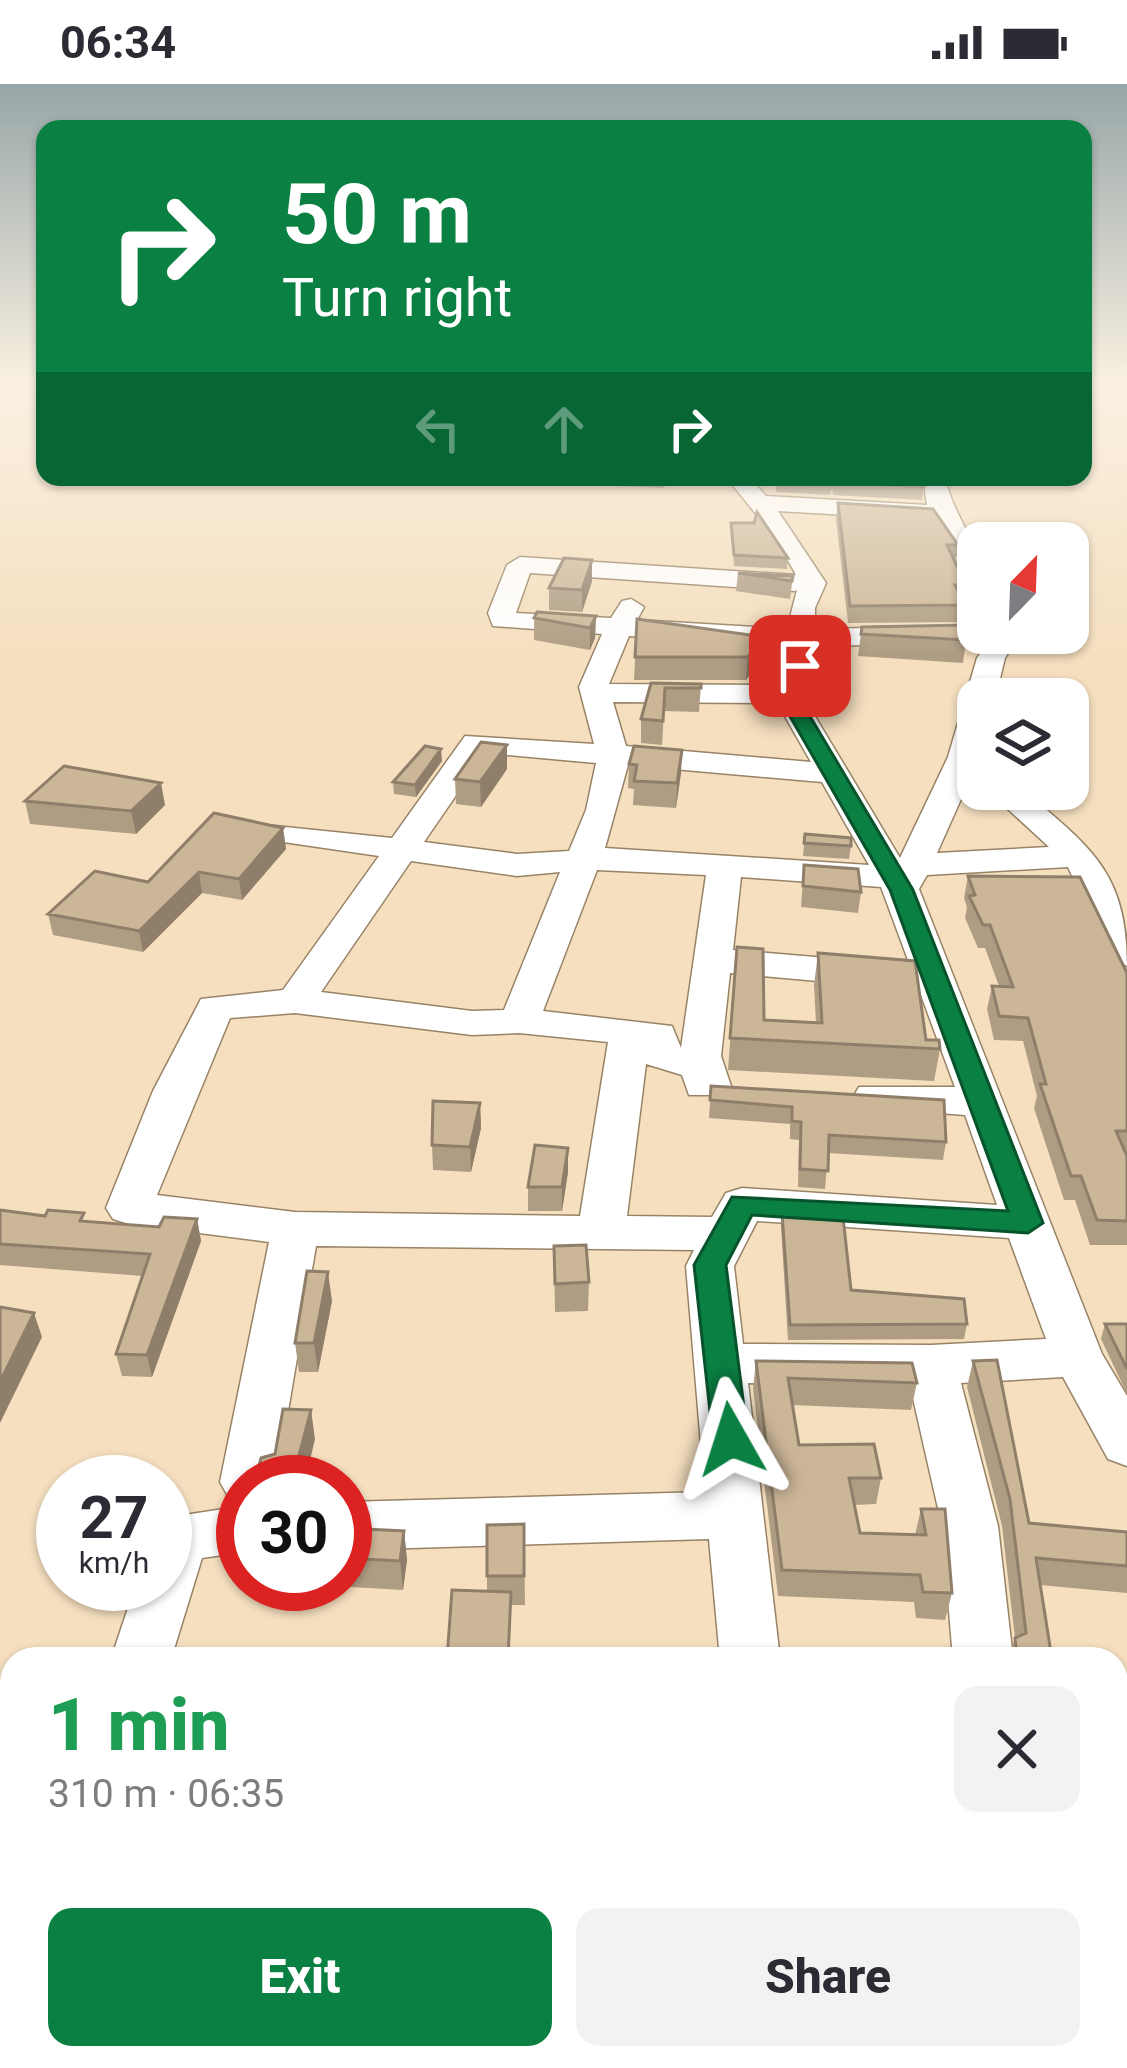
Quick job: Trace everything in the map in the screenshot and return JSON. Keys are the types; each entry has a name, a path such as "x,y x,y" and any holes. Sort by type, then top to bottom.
{"street":[{"path":"935,486 940,513 957,537"},
{"path":"747,490 940,513"},
{"path":"747,490 788,538 814,583"},
{"path":"814,583 646,577 520,565 503,602 503,620 801,638 957,634"},
{"path":"519,1021 603,810 613,758 594,687 602,659 646,577"},
{"path":"814,583 802,608 798,713 904,877 981,1102 1078,1357 1127,1444"},
{"path":"599,693 799,694"},
{"path":"295,1001 476,743 838,774"},
{"path":"904,877 957,787"},
{"path":"1026,810 1080,856 1127,955"},
{"path":"268,831 517,865 611,858 904,877 1080,856"},
{"path":"725,866 700,1057 704,1086 743,1089"},
{"path":"712,960 937,979"},
{"path":"704,1068 660,1055 658,1035 630,1030 519,1021 472,1023 295,1001 215,1006 201,1044 174,1090 129,1208 296,1229 726,1234"},
{"path":"601,1233 630,1030"},
{"path":"826,1094 981,1102"},
{"path":"750,1647 710,1265 742,1204 1028,1223"},
{"path":"254,1455 296,1229"},
{"path":"723,1363 931,1365 1078,1357"},
{"path":"931,1365 970,1526 982,1647"},
{"path":"372,1525 738,1515"},
{"path":"145,1647 156,1611"}],"building":[{"path":"838,503 933,509 957,544 947,545 957,566 957,605 850,606"},
{"path":"757,512 788,558 734,555 731,523 754,523"},
{"path":"564,558 592,560 582,590 549,588"},
{"path":"738,573 793,576 792,581"},
{"path":"537,612 596,616 590,628 534,618"},
{"path":"637,619 764,637 748,657 635,657"},
{"path":"957,625 957,639 861,634 862,627"},
{"path":"651,683 701,684 701,688 665,688 663,721 641,719"},
{"path":"481,742 507,745 480,782 455,779"},
{"path":"425,746 441,749 415,785 393,782"},
{"path":"634,746 682,750 677,783 634,781 637,765 629,764"},
{"path":"64,766 161,783 131,811 25,801"},
{"path":"214,813 283,828 239,879 199,872 139,931 48,914 95,871 148,882"},
{"path":"805,834 851,838 851,846 804,843"},
{"path":"804,865 858,869 861,892 803,886"},
{"path":"968,876 1080,877 1127,973 1127,1131 1116,1131 1127,1156 1127,1221 1097,1220 1081,1176 1071,1176 1040,1084 1046,1084 1028,1018 999,1016 992,986 1013,987 990,925 983,925 969,896 975,895"},
{"path":"737,947 763,949 764,1020 822,1023 818,953 915,961 926,1040 939,1040 940,1049 730,1038"},
{"path":"711,1086 944,1100 946,1142 829,1135 828,1171 800,1169 801,1122 792,1121 792,1107 710,1100"},
{"path":"433,1101 480,1103 470,1147 432,1145"},
{"path":"535,1145 568,1148 562,1187 528,1187"},
{"path":"0,1210 45,1216 48,1210 84,1213 80,1221 159,1227 164,1217 197,1219 147,1355 116,1354 150,1254 0,1244"},
{"path":"782,1213 843,1217 851,1290 964,1299 967,1324 790,1325"},
{"path":"586,1245 589,1282 555,1284 554,1246"},
{"path":"307,1271 328,1272 314,1343 295,1343"},
{"path":"0,1307 34,1313 0,1382"},
{"path":"1105,1324 1127,1324 1127,1369"},
{"path":"997,1360 1029,1523 1127,1532 1127,1566 1036,1558 1050,1647 1016,1647 1015,1638 1026,1633 1010,1499 973,1361"},
{"path":"756,1361 912,1363 917,1383 788,1378 799,1445 874,1444 881,1478 849,1478 860,1533 926,1535 921,1509 945,1509 952,1593 923,1592 920,1575 782,1570"},
{"path":"283,1409 311,1410 299,1455 272,1455"},
{"path":"524,1524 524,1576 487,1576 487,1525"},
{"path":"372,1529 404,1531 400,1561 372,1559"},
{"path":"452,1590 511,1592 509,1647 448,1647"}],"route":[{"path":"731,1439 710,1265 742,1204 1028,1223 902,890 798,713 800,666"}]}
